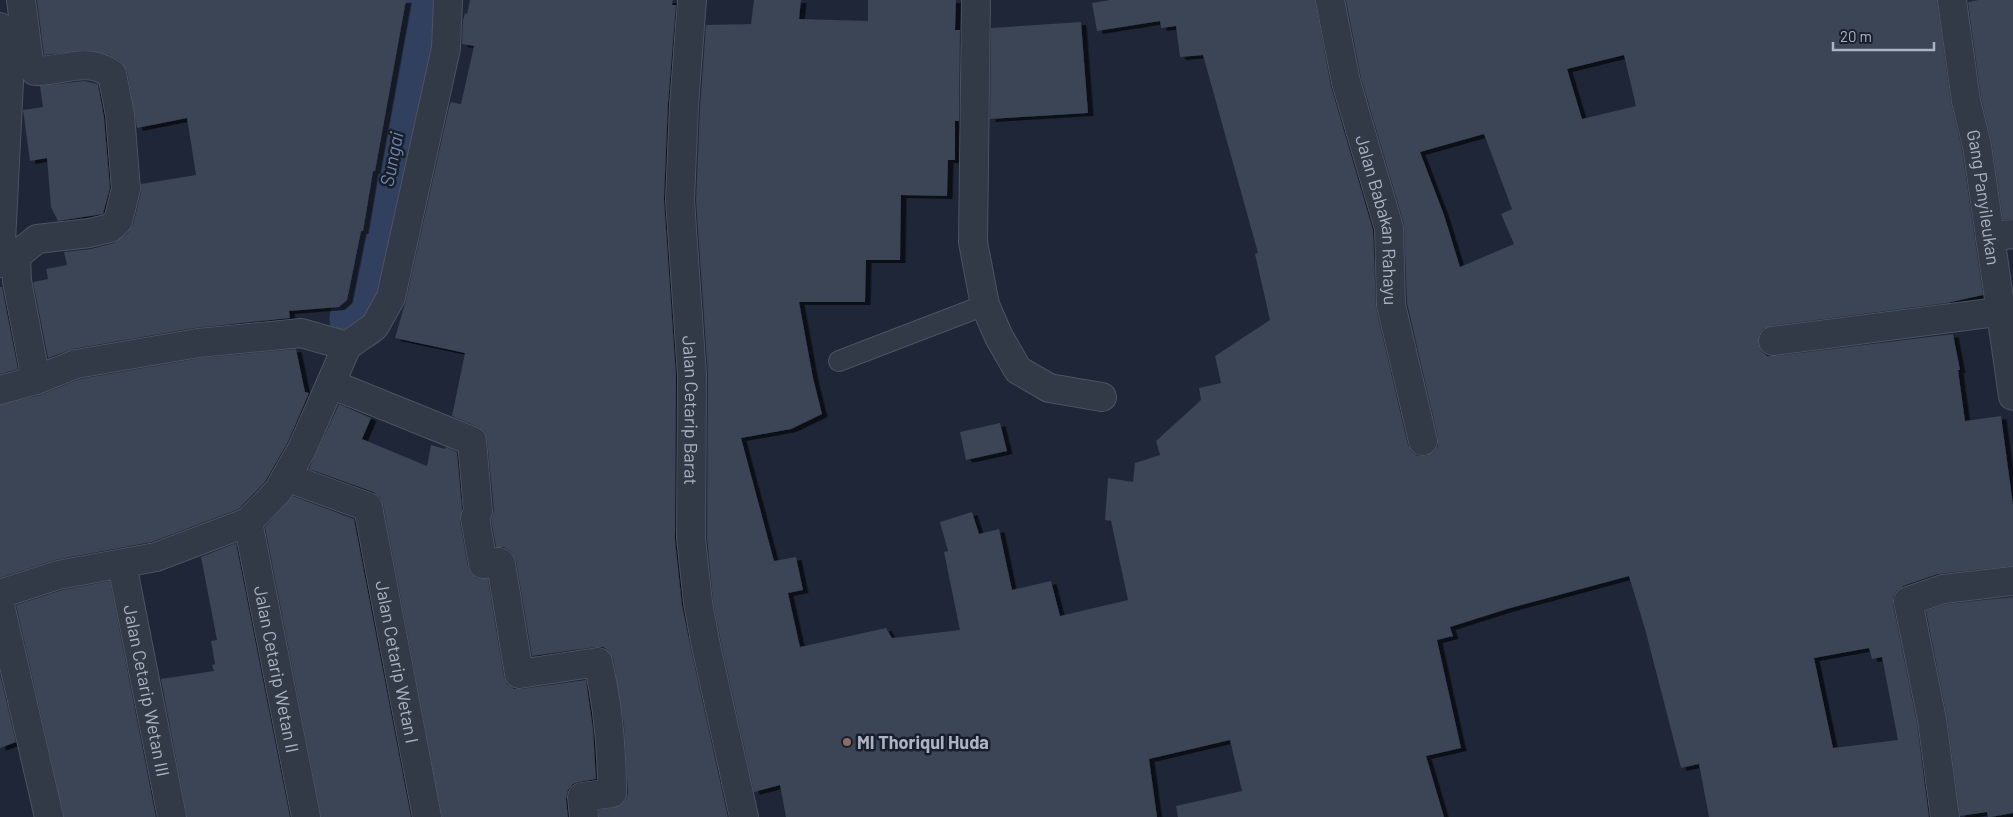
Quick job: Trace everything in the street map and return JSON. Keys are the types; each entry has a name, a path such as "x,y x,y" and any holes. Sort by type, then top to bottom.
{"street":[{"path":"21,0 29,61 36,71 46,71 80,64 101,67 112,74 120,115 126,189 118,221 110,228 89,233 37,239 16,256 17,281 36,380"},
{"path":"0,594 58,575 156,558 248,522 278,491 302,449 347,346 375,326 391,298 446,48 448,0"},
{"name":"Jalan Cetarip Barat","path":"692,0 684,105 680,200 692,376 692,538 698,603 706,646 744,817"},
{"path":"976,0 973,242 985,305 999,337 1018,370 1049,388 1102,397"},
{"name":"Jalan Babakan Rahayu","path":"1330,0 1346,82 1389,228 1391,305 1423,441"},
{"name":"Gang Panyileukan","path":"1952,0 1966,101 2001,236 2013,396"},
{"path":"0,27 5,35 10,61 0,263"},
{"path":"1773,341 2007,310"},
{"path":"0,390 36,380 76,364 198,343 301,333 347,346"},
{"path":"330,384 472,441 478,511 475,518 484,564 499,562 501,564 520,674 598,662 603,683 612,758 612,793 582,797 584,817"},
{"name":"Jalan Cetarip Wetan I","path":"286,477 368,507 427,817"},
{"name":"Jalan Cetarip Wetan II","path":"248,522 306,817"},
{"name":"Jalan Cetarip Wetan III","path":"122,564 172,817"},
{"path":"1945,817 1932,720 1908,601 1943,590 2013,581"},
{"path":"0,605 49,817"}],"lane":[{"path":"839,361 985,305"}],"building":[{"path":"37,0 406,0 375,171 373,171 363,231 361,231 347,300 339,307 289,311 290,318 195,328 73,349 48,358 33,282 48,279 46,269 67,265 64,252 91,249 114,243 128,233 133,225 141,193 141,184 196,175 187,118 137,128 127,71 120,61 107,54 85,50 44,55"},
{"path":"470,0 673,0 672,5 676,5 668,104 664,199 676,376 675,540 682,605 728,817 599,817 599,810 621,805 626,800 628,793 624,725 613,658 609,651 603,647 532,656 516,561 510,551 504,547 496,547 491,520 494,510 487,439 484,431 478,427 452,416 465,353 395,338 406,300 449,107 451,102 461,104 474,46 462,44 463,20 465,13 467,14"},
{"path":"754,0 801,0 799,19 868,21 868,0 956,0 955,30 960,30 959,121 955,121 955,160 948,160 947,196 901,195 900,260 866,260 865,302 799,302 813,378 822,414 791,429 741,438 774,561 796,557 803,590 788,593 800,647 886,628 892,638 960,630 944,552 948,551 940,522 972,512 979,534 999,529 1012,590 1051,581 1060,616 1128,600 1111,521 1105,520 1108,478 1133,482 1135,463 1160,455 1156,441 1201,400 1199,388 1221,383 1215,356 1270,320 1255,254 1258,253 1203,55 1180,57 1176,26 1161,28 1160,21 1097,31 1092,3 1110,0 1315,0 1331,86 1373,230 1376,308 1408,445 1412,452 1418,456 1426,456 1434,452 1438,446 1438,438 1407,303 1404,224 1361,78 1346,0 1937,0 1951,103 1962,149 1983,295 1947,303 1771,326 1763,329 1759,335 1758,343 1761,351 1767,356 1775,356 1953,334 1960,370 1958,370 1965,421 2001,416 2013,505 2013,566 1938,574 1903,586 1896,591 1893,597 1917,723 1929,817 1709,817 1699,764 1681,768 1645,629 1629,576 1507,609 1450,627 1453,636 1437,640 1461,748 1426,756 1444,817 1178,817 1176,806 1242,791 1230,740 1149,759 1157,817 786,817 780,785 754,792 713,601 707,537 708,376 696,200 706,25 751,24","holes":["1624,55 1636,106 1582,119 1567,69","1484,134 1512,209 1501,214 1514,244 1460,267 1444,215 1420,152","1869,648 1872,659 1882,657 1898,740 1833,748 1814,658"]},
{"path":"1978,0 2013,0 2013,219 2003,220 1992,144 1981,98 1968,2"},
{"path":"1081,22 1088,113 990,119 991,28"},
{"path":"84,81 98,84 104,117 110,188 103,214 58,221 51,207 47,158 30,161 23,110 43,107 40,86"},
{"path":"0,287 2,287 18,369 0,374"},
{"path":"296,349 305,392 309,393 288,442 265,482 239,509 152,542 55,560 0,578 0,405 40,395 80,379 200,358"},
{"path":"339,404 371,418 362,439 427,466 431,445 445,449 446,447 457,452 462,508 460,521 468,567 477,578 488,579 504,677 507,684 514,689 521,689 586,680 593,729 596,779 573,784 568,790 566,799 568,817 442,817 383,504 380,497 373,492 309,469"},
{"path":"1000,423 1007,451 966,460 960,432"},
{"path":"293,496 354,519 411,817 321,817 265,527"},
{"path":"236,543 290,817 187,817 161,679 214,671 212,665 215,664 211,641 217,640 201,557"},
{"path":"110,581 156,817 64,817 16,605 62,590"},
{"path":"2013,597 2013,813 1991,817 1988,817 1987,812 1960,816 1947,718 1926,611 1946,604"},
{"path":"0,674 16,742 0,748"}],"waterway":[{"name":"Sungai","path":"360,319 389,161 417,34 422,0"}],"place":[{"name":"MI Thoriqul Huda","path":"847,742"}]}
